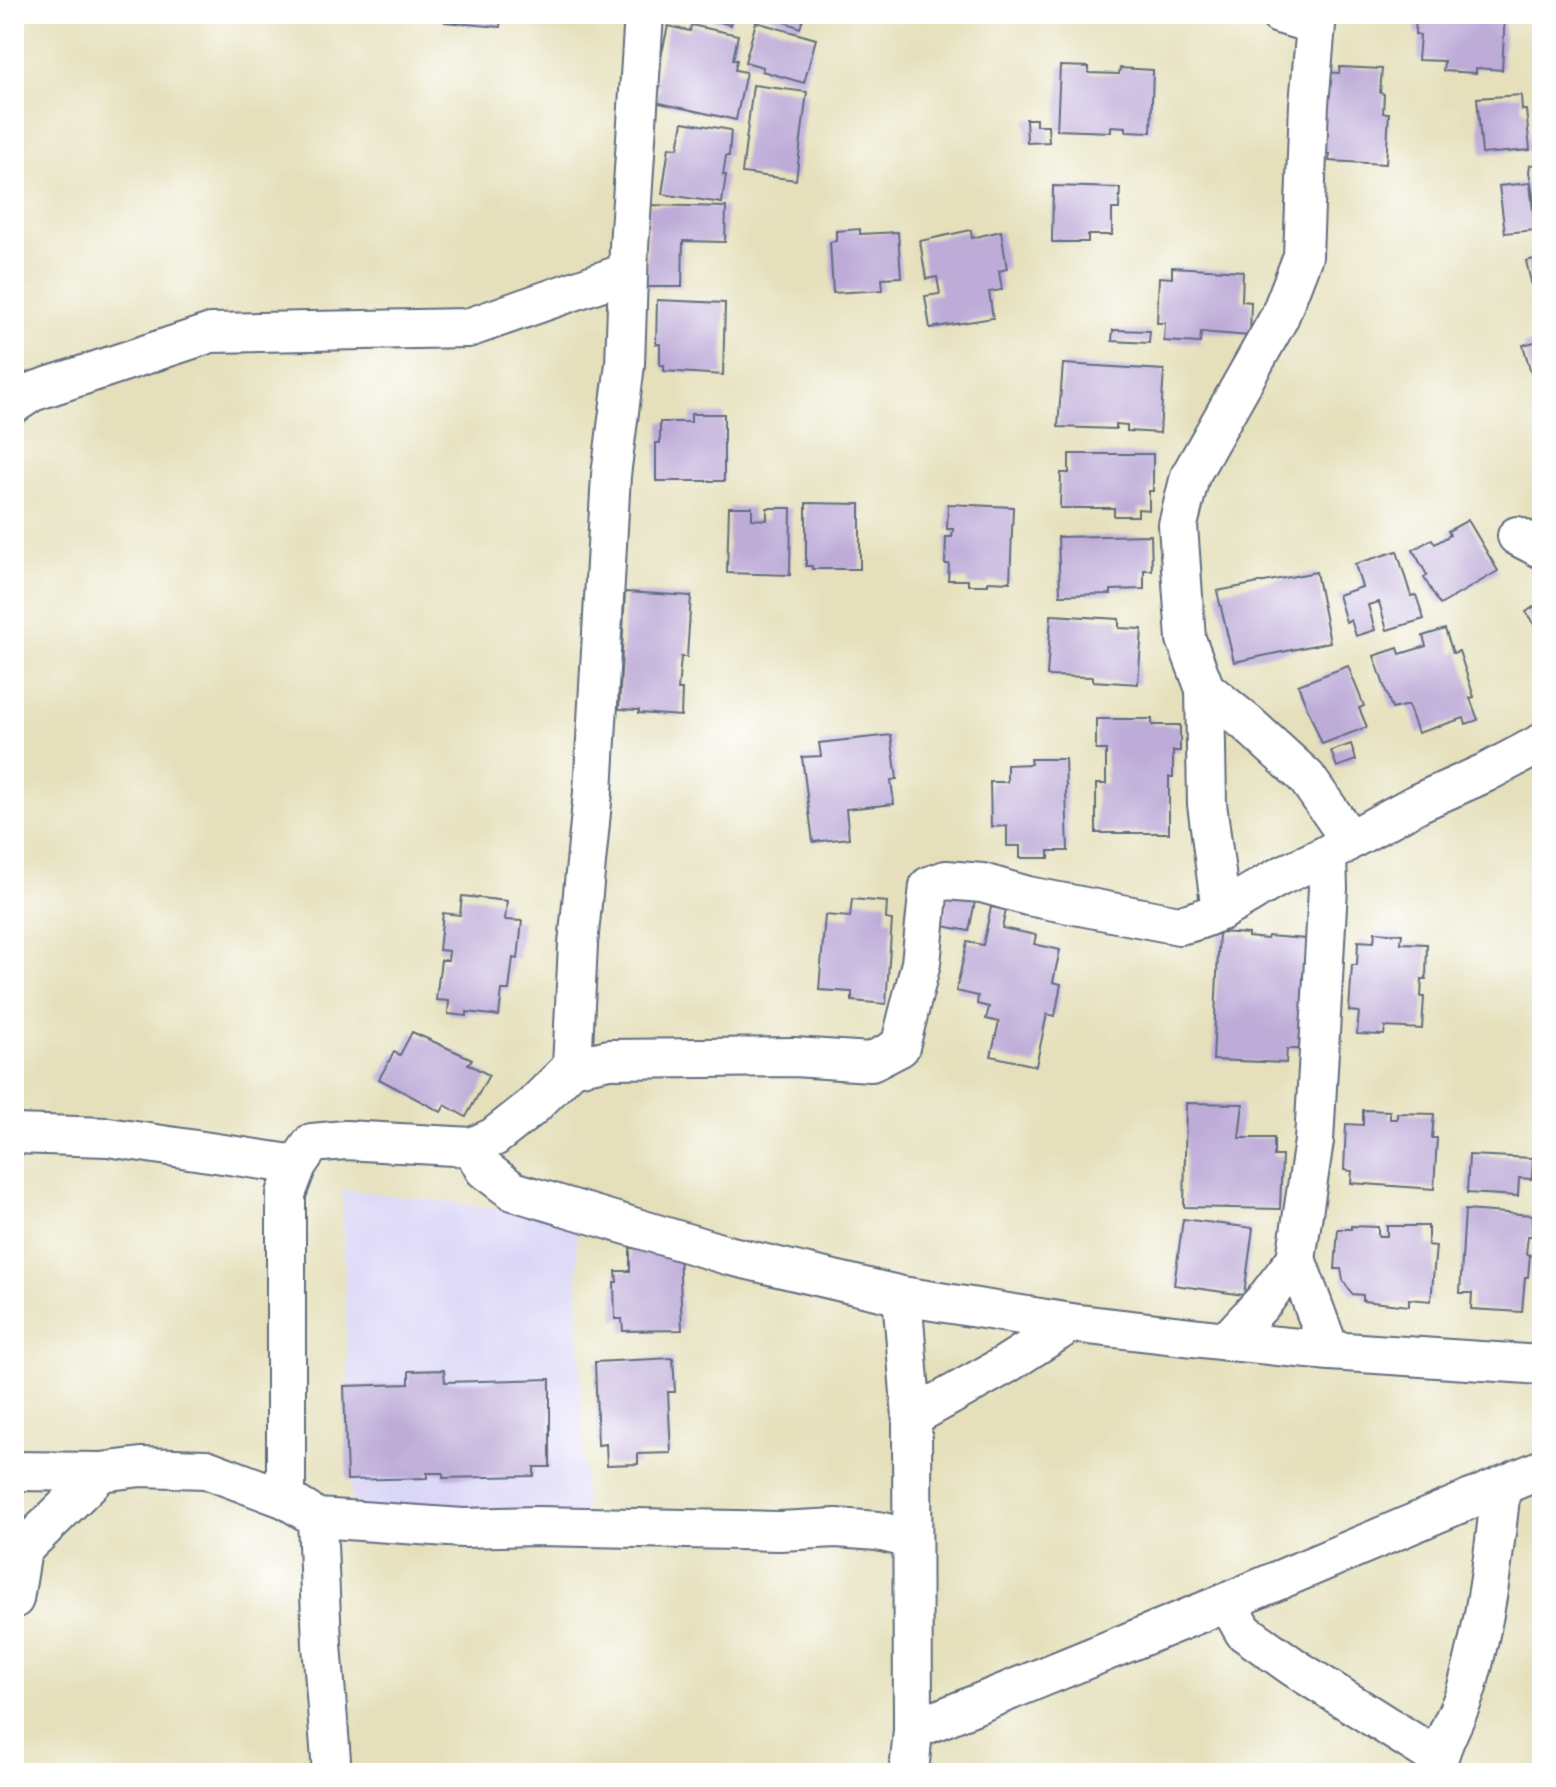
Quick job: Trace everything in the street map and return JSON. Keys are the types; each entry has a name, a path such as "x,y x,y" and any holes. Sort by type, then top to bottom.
{"street":[{"path":"572,1067 578,944 593,792 611,475 625,364 644,14"},
{"path":"1221,911 1207,804 1205,689 1186,639 1178,525 1190,476 1279,318 1303,256 1309,104 1316,25 1279,14"},
{"path":"14,404 32,392 211,333 468,328 628,272"},
{"path":"1205,689 1306,777 1338,848 1328,888 1314,1141 1296,1259 1264,1301 1227,1341"},
{"path":"332,1773 322,1644 302,1508 286,1194 297,1165 312,1143 345,1140 472,1147 494,1137 532,1107 572,1067 609,1059 794,1057 871,1062 900,1047 921,963 929,886 946,880 982,883 1028,896 1179,925 1200,921 1418,803 1542,743"},
{"path":"14,1134 108,1137 297,1165"},
{"path":"472,1147 484,1169 513,1191 727,1255 902,1296 1071,1323 1227,1341 1542,1365"},
{"path":"1296,1259 1330,1351"},
{"path":"902,1296 912,1417 913,1730 909,1773"},
{"path":"912,1417 1005,1365 1071,1323"},
{"path":"14,1471 101,1472 141,1467 206,1469 302,1508 463,1528 537,1526 780,1531 836,1528 878,1531 912,1539"},
{"path":"913,1730 1542,1469"},
{"path":"14,1599 22,1550 101,1472"},
{"path":"1227,1602 1244,1632 1437,1766 1467,1690 1490,1590 1501,1488"}],"shaded area":[{"path":"342,1189 576,1218 585,1520 352,1507"}],"building":[{"path":"446,14 520,14 520,20 501,19 500,27 445,22"},
{"path":"694,14 733,14 730,25"},
{"path":"765,14 805,14 800,28"},
{"path":"1416,14 1505,14 1502,70 1476,68 1476,73 1443,71 1444,61 1418,60 1420,35 1415,34"},
{"path":"756,22 816,39 804,83 762,71 763,67 745,62"},
{"path":"691,25 738,35 733,60 737,60 735,70 746,72 736,120 655,102 660,86 655,84 668,26 690,31"},
{"path":"1060,66 1089,67 1089,73 1119,74 1120,68 1153,70 1151,132 1126,131 1126,127 1111,126 1111,132 1057,130"},
{"path":"1340,67 1382,69 1380,93 1384,94 1383,113 1389,113 1386,164 1329,161 1330,154 1317,153 1322,72 1339,73"},
{"path":"753,85 807,92 796,180 742,173"},
{"path":"1521,95 1522,110 1526,110 1530,150 1482,154 1477,98"},
{"path":"1026,119 1036,119 1036,125 1048,125 1049,142 1027,143"},
{"path":"683,122 731,130 729,156 726,156 723,175 726,175 722,203 662,194 669,147 678,148"},
{"path":"1542,163 1542,232 1539,232 1529,172 1530,165"},
{"path":"1530,183 1535,230 1505,233 1499,186"},
{"path":"1053,186 1120,188 1119,209 1112,209 1112,235 1088,235 1088,242 1052,242"},
{"path":"649,205 726,207 725,242 683,241 682,287 646,287"},
{"path":"860,229 860,234 898,232 901,277 882,278 883,290 833,293 830,242 836,241 836,231"},
{"path":"971,230 972,238 1001,231 1007,269 999,271 1002,290 989,292 993,318 930,328 925,296 940,294 937,277 926,279 920,241"},
{"path":"1542,257 1542,324 1541,324 1526,261"},
{"path":"1172,267 1243,271 1242,301 1251,302 1250,336 1201,332 1200,343 1164,341 1165,323 1157,323 1159,277 1172,278"},
{"path":"657,300 725,303 723,375 664,371 664,365 660,365 660,344 656,344"},
{"path":"1113,330 1150,331 1149,343 1112,341"},
{"path":"1542,340 1542,395 1538,397 1523,345"},
{"path":"1063,364 1164,370 1160,433 1127,431 1127,425 1116,424 1116,429 1058,427"},
{"path":"691,414 724,414 724,481 656,481 656,443 660,443 660,422 691,422"},
{"path":"1069,454 1153,454 1153,491 1149,491 1149,510 1138,509 1138,516 1114,516 1114,508 1060,508 1061,473 1069,473"},
{"path":"806,503 860,504 860,569 812,569 812,566 806,566"},
{"path":"948,504 1013,507 1010,582 988,581 988,585 968,585 968,580 948,580 946,537 952,537 953,529 947,529"},
{"path":"729,507 752,507 752,519 767,520 767,508 791,508 790,575 727,573"},
{"path":"1468,520 1498,571 1440,605 1424,578 1427,575 1413,550 1432,539 1435,544 1450,535 1448,531"},
{"path":"1151,535 1152,570 1144,570 1144,589 1111,590 1111,594 1060,595 1058,537"},
{"path":"1397,551 1411,596 1416,595 1424,619 1387,630 1379,602 1368,605 1375,630 1356,636 1351,620 1346,622 1338,595 1362,587 1355,564"},
{"path":"1316,572 1330,642 1234,662 1217,591"},
{"path":"625,592 691,596 687,657 681,657 678,690 682,690 681,716 619,709"},
{"path":"1542,601 1542,637 1526,612"},
{"path":"1051,615 1119,619 1119,628 1142,629 1138,684 1093,681 1093,677 1047,676"},
{"path":"1445,629 1453,653 1459,651 1478,720 1466,724 1464,718 1418,733 1408,705 1392,709 1374,656 1398,648 1400,654 1426,646 1423,636"},
{"path":"1348,666 1364,706 1359,708 1367,727 1322,744 1298,685"},
{"path":"1096,719 1152,719 1152,725 1180,725 1180,751 1173,751 1173,777 1169,777 1169,833 1096,833 1096,784 1106,784 1106,750 1096,750"},
{"path":"891,735 897,779 891,780 894,804 846,809 849,838 813,842 802,757 821,756 819,743"},
{"path":"1351,744 1356,760 1337,767 1331,751"},
{"path":"1030,759 1065,759 1068,851 1049,851 1049,858 1020,858 1020,846 1007,846 1007,826 991,827 990,782 1007,782 1007,765 1031,764"},
{"path":"949,891 976,896 969,931 943,926"},
{"path":"462,896 507,901 505,920 522,921 518,959 513,958 509,990 502,990 499,1016 467,1012 467,1016 448,1014 449,1001 436,1000 441,960 448,960 449,951 439,950 443,913 460,915"},
{"path":"852,899 887,902 886,919 892,920 886,1004 852,1001 852,992 819,990 825,915 850,917"},
{"path":"991,907 1006,910 1002,928 1036,935 1034,944 1060,950 1053,982 1061,984 1055,1016 1047,1014 1036,1066 991,1056 999,1022 986,1019 989,1007 977,1004 978,996 956,991 967,942 983,945"},
{"path":"1219,932 1267,939 1268,936 1306,939 1299,1049 1287,1049 1286,1063 1213,1060"},
{"path":"1375,932 1402,934 1401,943 1427,944 1426,979 1422,979 1422,1029 1385,1027 1384,1035 1357,1034 1359,1012 1349,1011 1352,965 1357,965 1358,941 1374,942"},
{"path":"412,1032 472,1059 468,1064 489,1075 466,1117 445,1105 441,1112 379,1079 394,1052 400,1055"},
{"path":"1186,1103 1243,1104 1239,1138 1274,1138 1274,1156 1282,1156 1280,1209 1184,1207"},
{"path":"1363,1110 1390,1111 1390,1119 1397,1119 1397,1113 1434,1114 1432,1138 1437,1138 1434,1189 1351,1183 1352,1171 1344,1170 1346,1124 1363,1125"},
{"path":"1469,1155 1533,1158 1532,1179 1519,1178 1518,1196 1467,1193"},
{"path":"1465,1210 1533,1215 1532,1236 1528,1236 1526,1254 1530,1255 1522,1312 1471,1309 1472,1293 1460,1293"},
{"path":"1183,1219 1253,1228 1244,1295 1174,1285"},
{"path":"1351,1226 1378,1227 1378,1236 1387,1236 1387,1226 1428,1226 1428,1245 1436,1246 1431,1301 1409,1299 1409,1306 1363,1301 1363,1295 1352,1294 1343,1280 1341,1269 1335,1269 1338,1229 1351,1229"},
{"path":"630,1248 679,1249 682,1330 623,1331 622,1319 615,1319 616,1271 630,1271"},
{"path":"673,1358 675,1392 668,1392 671,1453 638,1454 638,1464 607,1465 606,1444 598,1445 595,1362"},
{"path":"444,1370 445,1382 550,1379 550,1467 534,1467 534,1476 443,1478 443,1473 427,1473 427,1478 347,1480 344,1386 409,1384 409,1371"}]}
